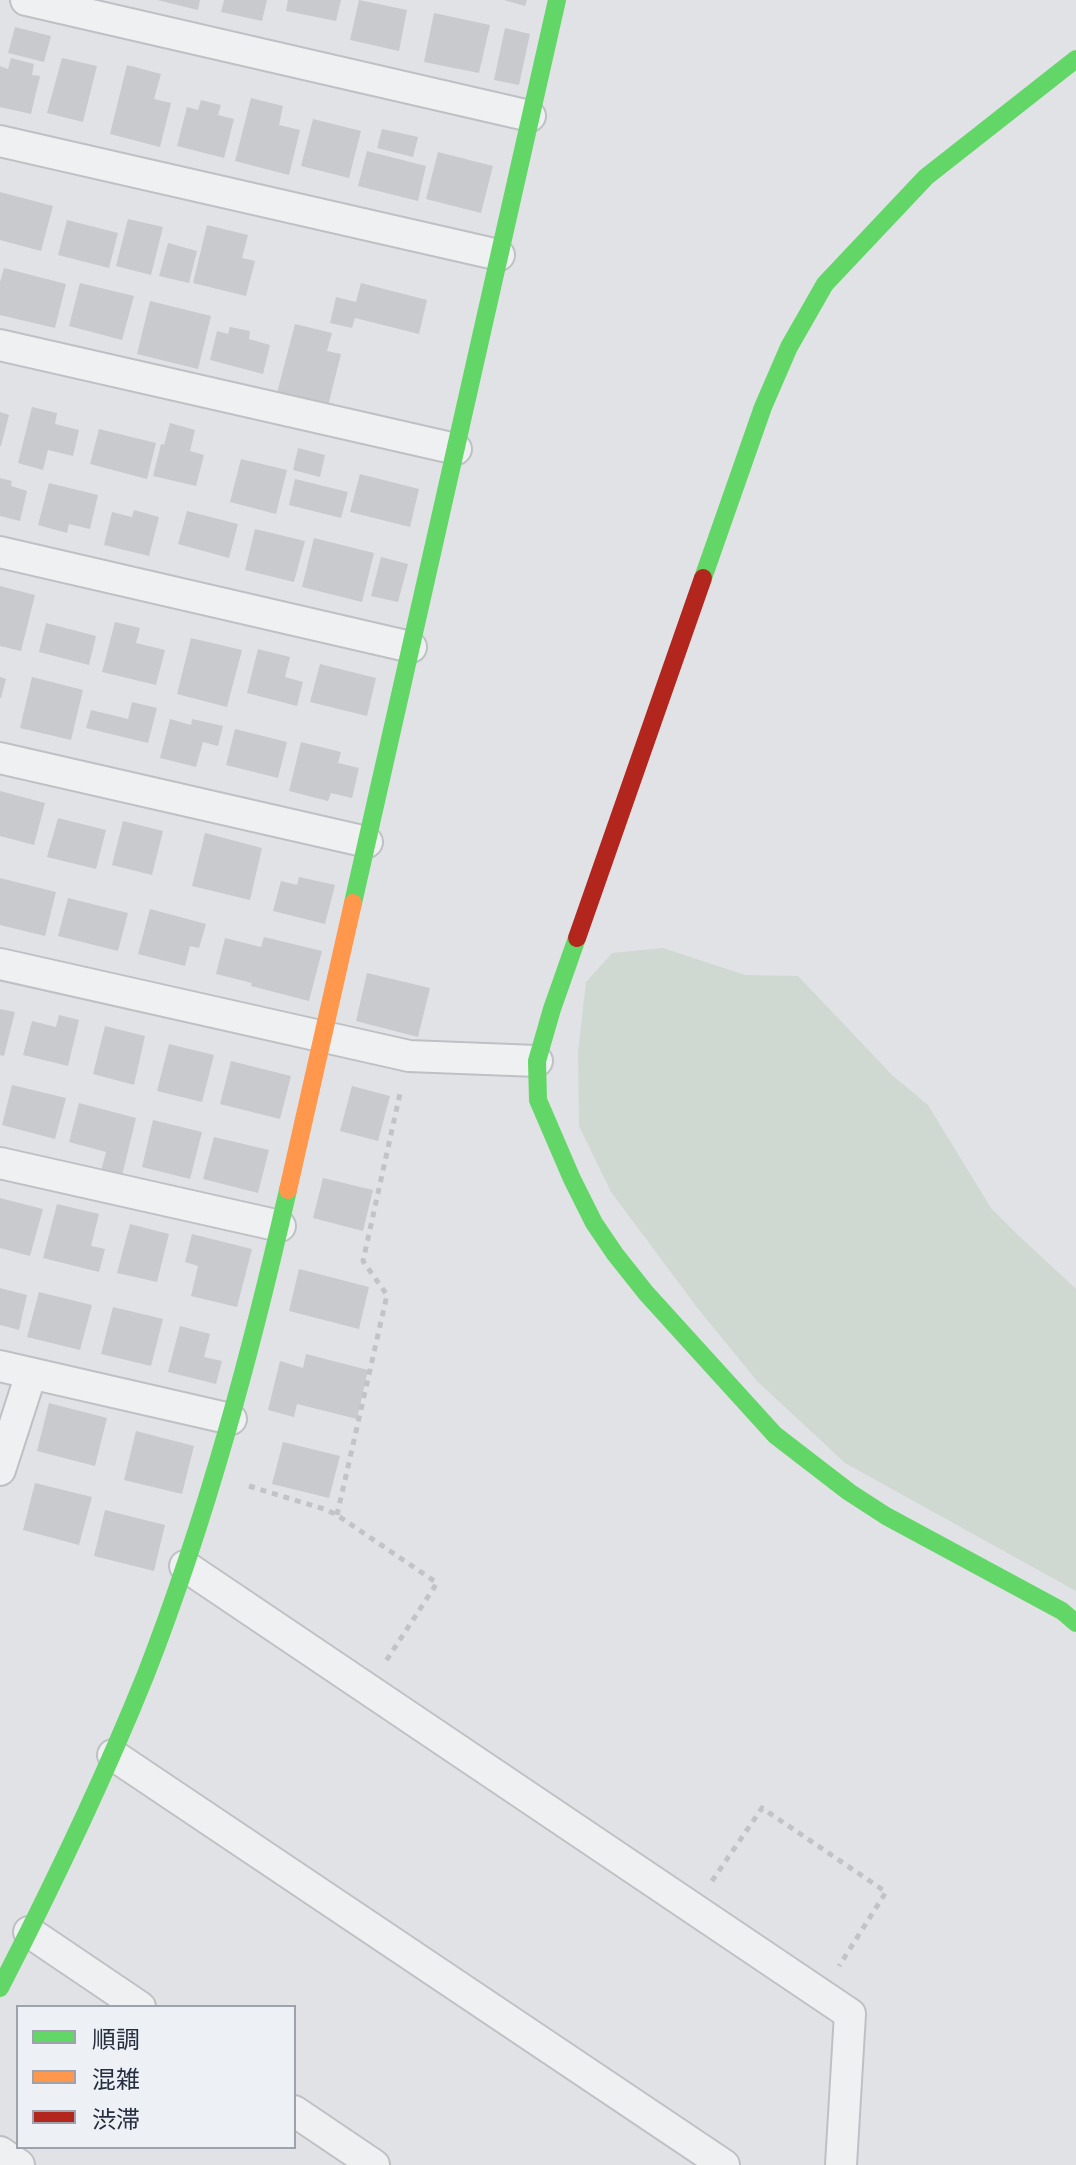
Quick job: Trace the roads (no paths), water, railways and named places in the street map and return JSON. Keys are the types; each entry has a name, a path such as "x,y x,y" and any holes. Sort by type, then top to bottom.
{"street":[{"path":"26,0 530,116"},
{"path":"0,1988 113,1755 185,1566 231,1419 280,1226 557,0"},
{"path":"1076,59 926,177 825,284 789,347 752,437 572,952 537,1061 538,1100 594,1223 646,1293 775,1435 849,1492 886,1516 1062,1611 1076,1623"},
{"path":"0,141 499,255"},
{"path":"0,345 456,449"},
{"path":"0,552 411,647"},
{"path":"0,758 367,842"},
{"path":"0,964 409,1056 537,1061"},
{"path":"0,1163 280,1226"},
{"path":"0,1366 231,1419"},
{"path":"0,1470 31,1374"},
{"path":"185,1566 850,2014 841,2165"},
{"path":"113,1755 724,2165"},
{"path":"29,1932 137,2005"},
{"path":"296,2112 374,2165"},
{"path":"0,2152 19,2165"}]}
